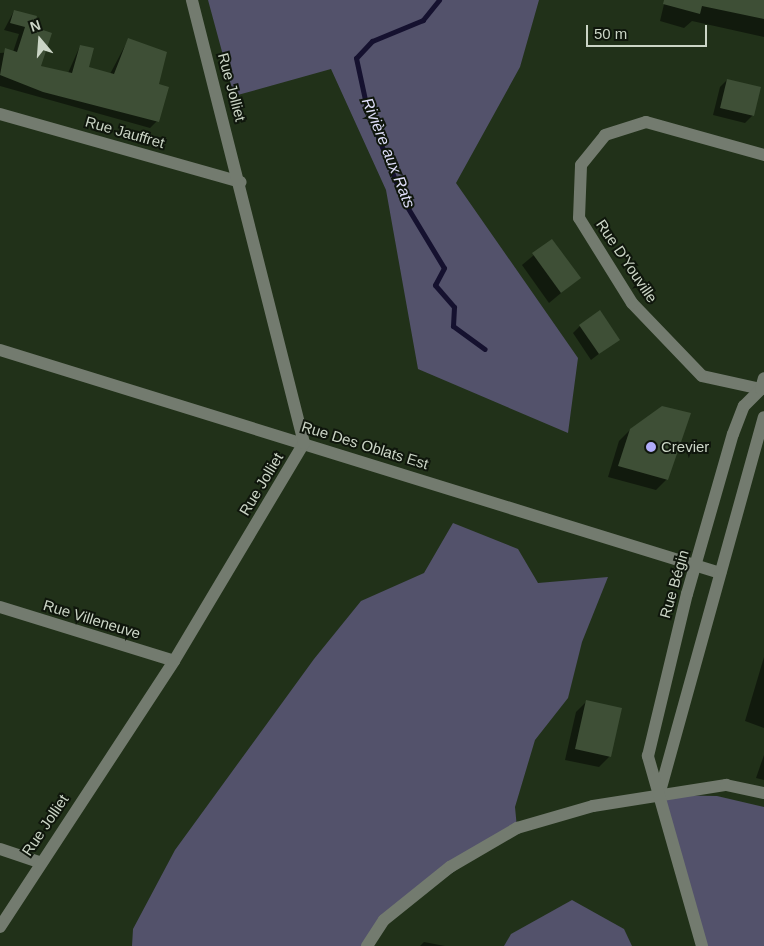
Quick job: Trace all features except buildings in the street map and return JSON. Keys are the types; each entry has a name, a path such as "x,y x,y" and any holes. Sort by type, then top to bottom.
{"street":[{"name":"Rue Jolliet","path":"0,927 39,862 174,661 304,443 241,182 192,0"},
{"name":"Rue Jauffret","path":"0,114 241,182"},
{"name":"Rue D'Youville","path":"763,389 702,376 632,303 579,218 581,165 605,135 646,122 764,154"},
{"name":"Rue Des Oblats Est","path":"0,350 720,573"},
{"name":"Rue Bégin","path":"702,946 648,756 696,565 733,434 744,406 763,389"},
{"path":"659,795 764,418"},
{"name":"Rue Villeneuve","path":"0,607 174,661"},
{"path":"367,946 384,920 450,867 517,828 592,806 726,785 764,793"},
{"path":"0,849 39,862"}],"shaded area":[{"path":"208,0 539,0 520,67 456,183 578,358 568,433 418,369 386,190 331,69 234,96"},
{"path":"453,523 518,549 538,583 608,577 582,642 568,698 535,740 515,807 517,828 384,920 367,946 132,946 133,929 175,850 314,659 361,601 424,573"},
{"path":"659,795 717,796 764,807 764,946 704,946"},
{"path":"572,900 624,929 632,946 504,946 511,934"}],"waterway":[{"name":"Rivière aux Rats","path":"439,0 423,20 372,41 356,58 367,109 403,200 444,268 435,285 454,307 453,326 485,349"}],"place":[{"name":"Crevier","path":"651,447"}]}
